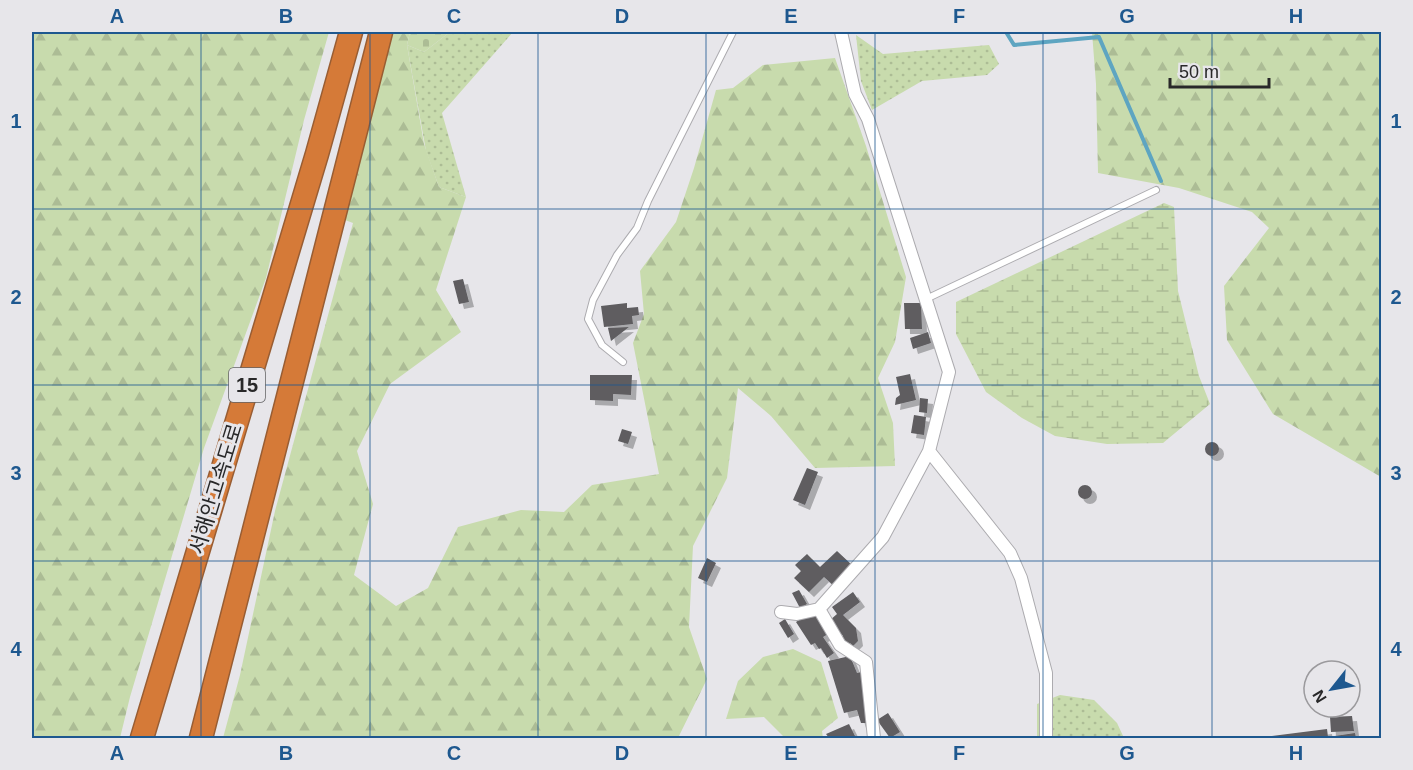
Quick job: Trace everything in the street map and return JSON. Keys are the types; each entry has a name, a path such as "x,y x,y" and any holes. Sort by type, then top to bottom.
{"highway":[{"name":"서해안고속도로","path":"142,738 317,154 351,32"},
{"name":"서해안고속도로","path":"201,738 381,32"}],"street":[{"path":"781,612 797,614 819,609 883,537 929,451 949,372 868,119 855,94 841,32"},
{"path":"929,451 1010,553 1014,562 1046,673 1046,738"},
{"path":"819,609 840,645 866,662 874,738"}],"lane":[{"path":"622,362 602,345 588,319 593,300 617,255 637,228 648,201 733,32"},
{"path":"926,299 1156,190"}],"green space":[{"path":"32,32 329,32 304,120 266,278 204,448 130,697 120,738 32,738"},
{"path":"385,32 410,32 407,45 424,144 439,187 466,197 436,290 461,332 390,384 357,451 373,504 354,575 396,606 428,588 458,527 521,510 564,512 592,485 659,474 633,343 644,314 640,271 676,222 716,90 733,88 763,65 835,58 866,146 906,277 895,342 878,378 893,423 895,466 815,468 771,416 738,388 727,478 693,546 689,627 707,679 678,738 223,738 240,675 275,511 353,223 337,217"},
{"path":"410,32 450,32 424,52 407,45"},
{"path":"450,32 513,32 442,113 466,197 439,187 426,151 407,45 424,52"},
{"path":"1092,32 1381,32 1381,477 1273,414 1227,340 1224,286 1269,228 1252,212 1179,188 1098,173"},
{"path":"856,35 883,54 989,45 999,64 987,75 922,81 872,110 861,81"},
{"path":"1164,203 1174,207 1178,291 1199,376 1210,404 1163,443 1107,444 1055,436 1022,418 986,392 956,334 956,302"},
{"path":"793,649 821,662 838,718 822,731 823,738 785,738 764,717 726,719 738,681 763,657"},
{"path":"1060,695 1094,700 1117,723 1124,738 1037,738 1037,704"}],"building":[{"path":"463,279 469,302 459,304 453,281"},
{"path":"627,303 627,308 638,307 639,315 632,316 633,324 604,327 601,306"},
{"path":"904,303 921,303 922,329 905,329"},
{"path":"629,327 611,341 608,328"},
{"path":"928,332 931,343 913,349 910,338"},
{"path":"910,374 916,400 895,405 896,398 900,395 896,377"},
{"path":"590,375 632,375 631,395 613,394 613,401 590,400"},
{"path":"920,398 928,399 927,413 919,412"},
{"path":"914,415 926,417 924,435 911,433"},
{"path":"622,429 632,432 628,444 618,441"},
{"path":"1209,442 1215,442 1219,449 1215,456 1209,456 1205,452 1205,446"},
{"path":"807,468 818,472 805,505 793,500"},
{"path":"1085,485 1090,487 1092,492 1090,497 1085,499 1080,497 1078,492 1080,487"},
{"path":"837,551 853,566 834,586 824,577 809,592 794,578 801,571 795,565 807,554 820,567"},
{"path":"707,558 716,563 707,582 698,578"},
{"path":"799,590 807,604 800,608 792,593"},
{"path":"853,592 860,602 843,615 856,628 858,641 853,646 850,643 847,646 840,638 843,636 829,621 837,614 832,607"},
{"path":"813,611 828,634 823,637 834,653 827,658 815,643 811,645 796,622"},
{"path":"785,619 794,634 788,638 779,623"},
{"path":"850,656 857,673 862,672 869,723 861,723 857,710 844,713 828,661"},
{"path":"888,713 900,732 890,738 877,720"},
{"path":"1330,719 1352,719 1354,731 1331,732"},
{"path":"849,724 856,738 829,738 826,734"},
{"path":"1327,729 1328,737 1355,733 1356,738 1257,738"}],"waterway":[{"path":"1006,32 1014,45 1099,37 1161,181"}]}
